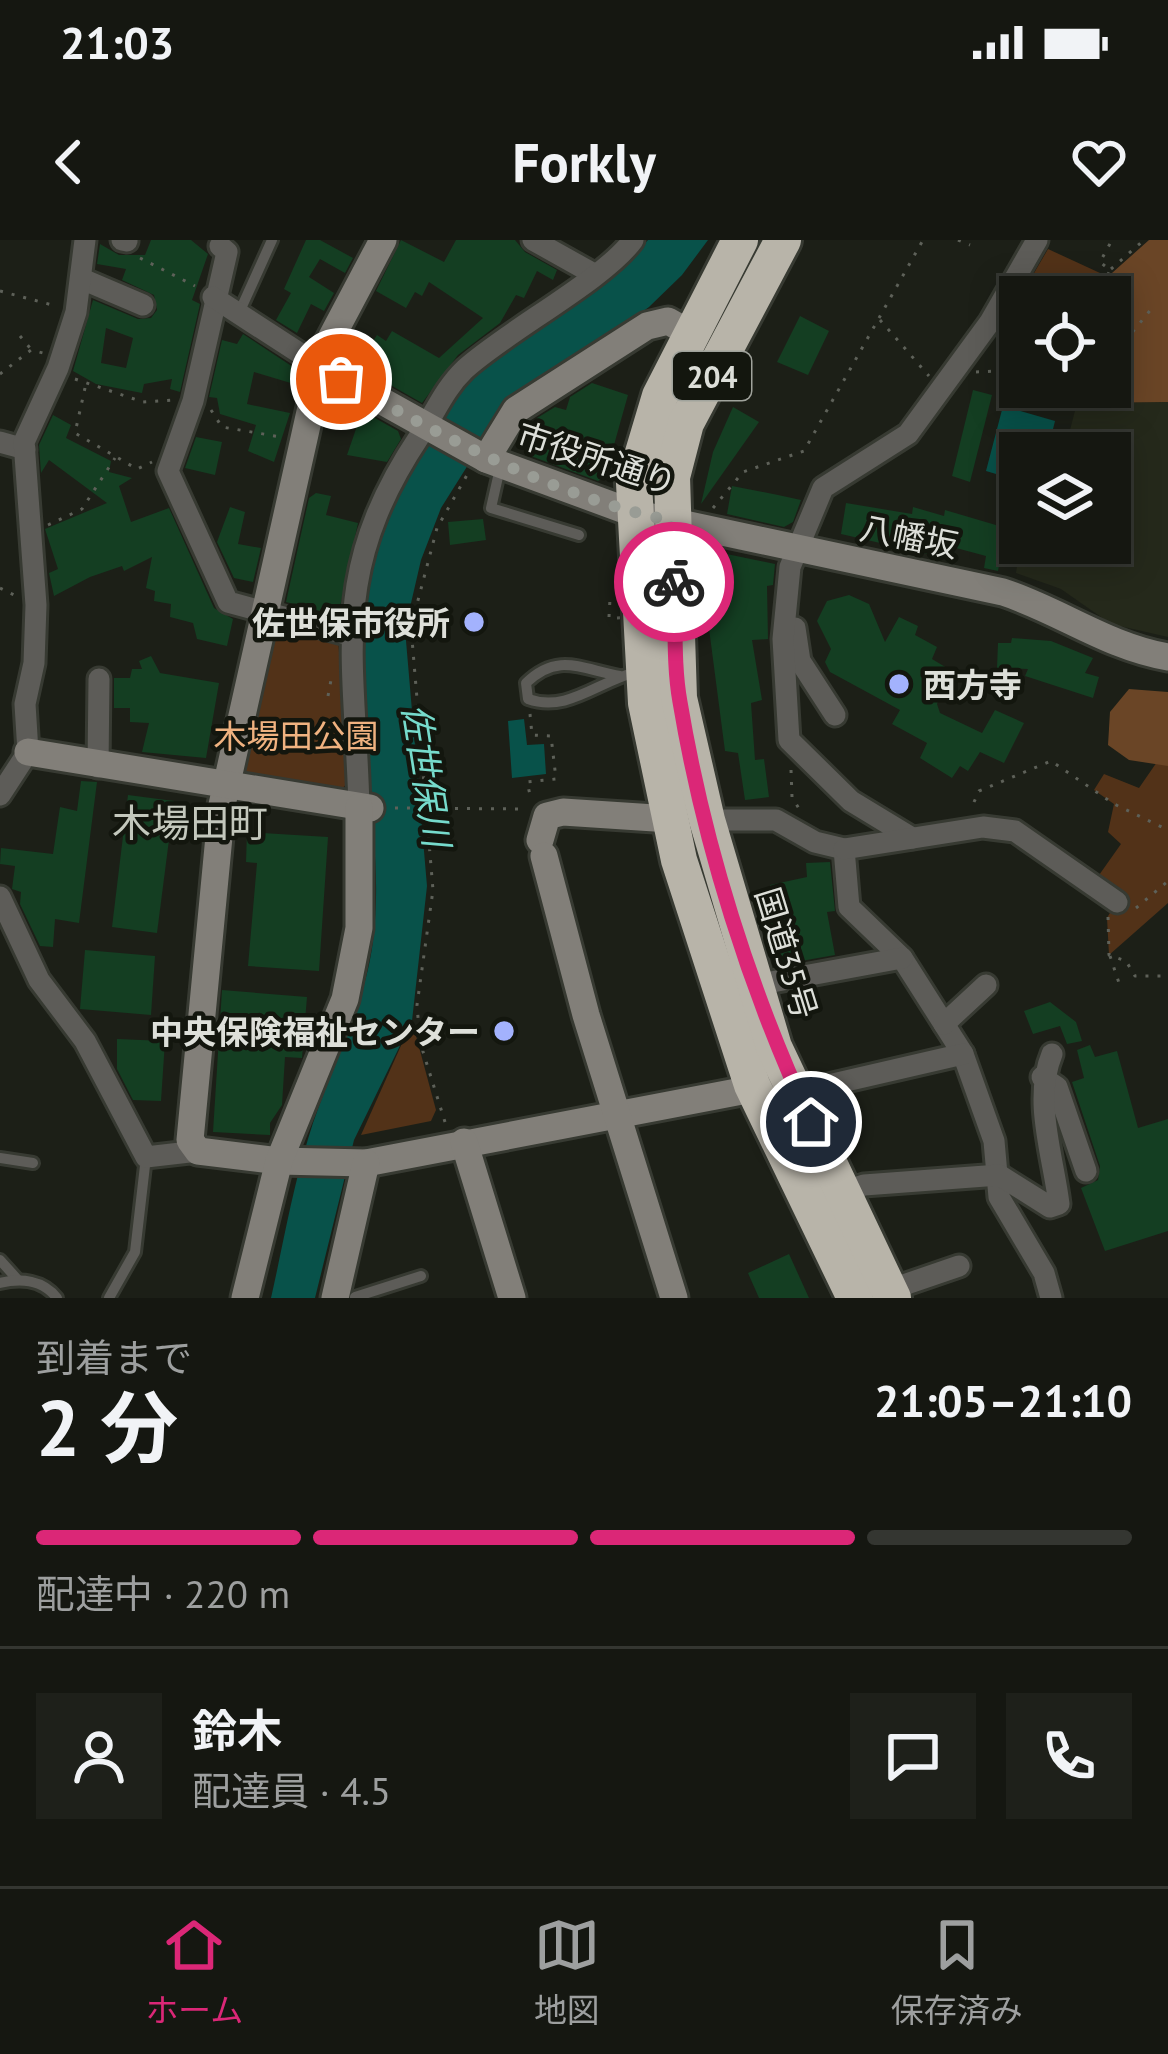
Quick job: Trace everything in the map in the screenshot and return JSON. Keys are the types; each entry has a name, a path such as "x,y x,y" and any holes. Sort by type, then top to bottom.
{"highway":[{"name":"204","path":"657,614 633,513 634,483 660,396 740,240"},
{"name":"204","path":"657,614 692,520 673,477 686,423 783,240"},
{"path":"657,614 632,673 670,819 752,1084 879,1295"},
{"name":"国道35号","path":"657,614 707,820 755,986 794,1088 843,1192 879,1295"}],"street":[{"path":"0,795 28,752 27,601 33,531 25,449 76,312 85,240"},
{"path":"198,1151 190,1140 189,1123 226,787 321,367 383,240"},
{"path":"533,240 592,273"},
{"path":"244,1298 345,999 359,928 364,808 350,635 351,602 366,540 399,467 431,431 441,395 465,369 633,240"},
{"path":"912,838 850,801 789,740 783,639 790,567 823,488 908,434 956,371 1037,240"},
{"path":"220,246 227,252 226,267 213,298 193,401 168,471 228,602 350,635"},
{"path":"82,279 143,305"},
{"path":"213,298 431,431"},
{"path":"483,461 516,410 647,326 668,321 691,334"},
{"name":"市役所通り","path":"431,431 483,461 633,513 692,520"},
{"path":"0,442 25,449"},
{"name":"八幡坂","path":"692,520 798,550 1003,592 1040,605 1115,646 1168,656"},
{"path":"798,550 804,567 794,631 800,661 835,715"},
{"path":"98,767 99,679"},
{"path":"28,752 364,808"},
{"path":"674,1298 615,1111 542,848 548,816 563,812 776,820 814,842 844,849 983,827 1015,831 1117,902"},
{"path":"844,849 849,907 902,958 963,1054 994,1141 999,1197 1044,1273 1051,1298"},
{"path":"0,897 39,980 85,1041 146,1157 198,1151 358,1163 454,1132 615,1111 752,1084 820,1087 963,1054"},
{"path":"755,986 902,958"},
{"path":"944,1024 986,985"},
{"path":"843,1192 864,1185 999,1175 1050,1207 1059,1204 1042,1077 1052,1054"},
{"path":"1042,1077 1057,1087 1086,1172"},
{"path":"454,1132 512,1298"},
{"path":"335,1298 358,1163"},
{"path":"879,1295 959,1266"}],"lane":[{"path":"239,313 272,240"},
{"path":"483,461 491,508 579,535"},
{"path":"563,661 632,673 600,680 568,702 547,705 529,699 526,682 544,665 563,661"},
{"path":"109,1298 135,1252 146,1157"},
{"path":"0,1158 33,1163"},
{"path":"0,1260 18,1280"},
{"path":"355,1297 421,1276"},
{"path":"0,1282 18,1280 49,1287 57,1298"}],"path":[{"path":"692,520 742,472 804,451 923,240"},
{"path":"958,240 970,245"},
{"path":"1110,270 1100,262 1112,240"},
{"path":"1107,276 1144,240"},
{"path":"124,241 134,255 213,298"},
{"path":"1,294 76,312"},
{"path":"1131,334 1152,308"},
{"path":"879,319 941,393"},
{"path":"20,336 31,350 60,363 86,387 143,402 193,401 208,406 222,427 302,442"},
{"path":"0,374 31,350"},
{"path":"956,371 999,370"},
{"path":"86,387 75,433 137,469 175,451"},
{"path":"33,531 82,509 116,457"},
{"path":"454,1132 420,1042 417,1005 433,890 411,627 437,528 483,461"},
{"path":"0,588 27,601"},
{"path":"328,696 329,680 338,681"},
{"path":"364,808 518,812 532,805 527,782 556,779 550,736 532,735 529,699"},
{"path":"974,802 979,791 1052,760 1114,804 1168,830"},
{"path":"814,842 792,797 790,764 829,790 836,784"},
{"path":"1120,986 1109,955 1107,918 1117,902 1133,910 1168,881"},
{"path":"1109,955 1126,962 1135,976 1168,976"}],"shaded area":[{"path":"1149,240 1168,240 1168,402 1131,402 1131,276 1112,273"},
{"path":"1131,402 1168,402 1168,637 1111,624 1061,589 1016,573 1017,564 1131,564 1131,432 1069,432 1076,408 1131,408"},
{"path":"1129,689 1168,692 1168,766 1129,760 1108,745 1110,712"}],"green space":[{"path":"1048,249 1100,273 1098,276 1032,276"},
{"name":"木場田公園","path":"278,625 338,637 348,782 343,788 249,776 242,765"},
{"path":"1168,746 1168,903 1109,955 1107,918 1116,902 1092,885 1121,844 1108,832 1114,804 1094,790 1104,774 1139,788"},
{"path":"412,1021 436,1110 431,1121 361,1135"}],"water":[{"path":"648,240 708,240 682,275 649,307 500,414 441,508 421,560 405,629 427,886 412,1021 354,1140 315,1298 271,1298 302,1159 354,1017 373,941 375,859 359,676 366,589 377,548 415,463 464,389 515,344 598,286"},
{"path":"1002,408 1055,421 1052,432 999,432 999,475 986,471"},
{"path":"524,719 527,745 544,744 546,774 512,778 508,721"}],"building":[{"path":"151,240 191,240 208,254 192,300 200,304 180,392 170,389 172,379 144,384 142,393 96,384 73,371 93,300 138,319 151,318 157,310 154,295 122,280 126,269 97,264 100,244 119,255 145,255","holes":["106,328 133,338 126,368 101,363"]},
{"path":"306,240 320,240 353,258 345,273 320,259 309,277 334,293 324,311 311,304 297,333 276,320 291,293 284,289"},
{"path":"401,240 444,262 456,240 515,240 525,252 557,270 553,280 537,271 524,298 516,295 500,323 458,355 422,403 357,366 377,335 386,341 392,331 439,358 483,318 429,282 422,296 415,292 406,308 376,291"},
{"path":"800,316 829,331 808,375 777,362"},
{"path":"243,334 296,369 294,384 254,372 247,404 290,413 274,462 248,451 256,425 220,414 217,398 209,397 222,340 237,344"},
{"path":"592,383 628,395 605,477 598,481 528,455 537,418 555,407 566,410 570,397"},
{"path":"973,390 992,395 970,482 952,476"},
{"path":"336,396 398,431 401,439 387,462 347,455 357,426 329,411"},
{"path":"733,407 759,422 701,504 713,452"},
{"path":"53,415 71,425 66,438 111,461 109,472 132,478 119,486 131,522 169,508 214,608 233,619 227,646 197,639 193,623 170,617 171,604 154,601 155,591 146,588 152,557 124,571 122,566 90,577 54,596 49,573 58,569 45,529 107,503 49,460 41,473 39,445"},
{"path":"196,437 222,442 215,475 185,468"},
{"path":"732,486 801,500 793,522 784,527 727,514"},
{"path":"316,493 331,496 326,515 358,523 338,616 286,602 309,498"},
{"path":"846,503 912,514 913,507 944,516 945,510 999,526 998,571 984,568 986,556 930,541 928,554 841,534"},
{"path":"230,507 245,512 238,544 261,548 253,582 234,578 217,542"},
{"path":"483,519 486,540 450,545 448,522"},
{"path":"717,552 775,564 773,585 767,586 768,639 752,640 762,700 751,703 755,760 764,759 769,797 745,800 738,753 725,751 702,575 713,575"},
{"name":"西方寺","path":"849,595 869,604 885,642 899,617 918,626 915,635 937,647 932,659 947,668 948,678 937,704 940,713 982,733 995,710 1024,723 1004,763 980,752 968,771 960,766 952,778 920,758 927,743 892,724 900,710 830,672 825,662 831,649 817,621 827,601"},
{"path":"1012,638 1051,641 1093,658 1085,673 1099,677 1093,698 1025,676 1028,669 997,668 998,643 1011,643"},
{"path":"151,656 160,673 219,683 206,758 142,752 149,723 130,722 130,708 114,708 114,678 130,678 132,669 142,669 139,661"},
{"path":"81,781 97,782 79,923 55,919 53,947 40,946 20,904 21,892 12,889 15,866 0,864 1,848 53,854 60,807 77,811"},
{"path":"128,795 174,801 157,933 112,927"},
{"path":"247,832 328,837 319,971 248,966 257,863 246,862"},
{"path":"830,862 835,911 827,912 835,955 784,964 764,907 774,906 770,885 807,877 806,863"},
{"path":"85,950 155,956 151,1015 80,1009"},
{"path":"222,990 307,997 302,1058 285,1057 282,1105 270,1123 270,1135 213,1132"},
{"path":"1050,1002 1076,1022 1082,1041 1067,1044 1060,1026 1033,1034 1024,1011"},
{"path":"117,1039 165,1041 161,1101 133,1100 117,1069"},
{"path":"1090,1045 1095,1057 1117,1051 1138,1128 1168,1119 1168,1231 1105,1251 1081,1188 1098,1180 1100,1166 1072,1082 1084,1078 1077,1050"},
{"path":"789,1254 809,1298 759,1298 748,1273"}],"way so far":[{"path":"341,379 486,459 633,513 671,521 674,582"}],"place":[{"name":"佐世保市役所","path":"474,622"},
{"name":"西方寺","path":"899,684"},
{"name":"中央保険福祉センター","path":"504,1031"}],"district":[{"name":"木場田町","path":"190,822"}],"route":[{"path":"674,582 679,698 707,820 774,1047 811,1122"}],"water label":[{"name":"佐世保川","path":"427,775"}]}
